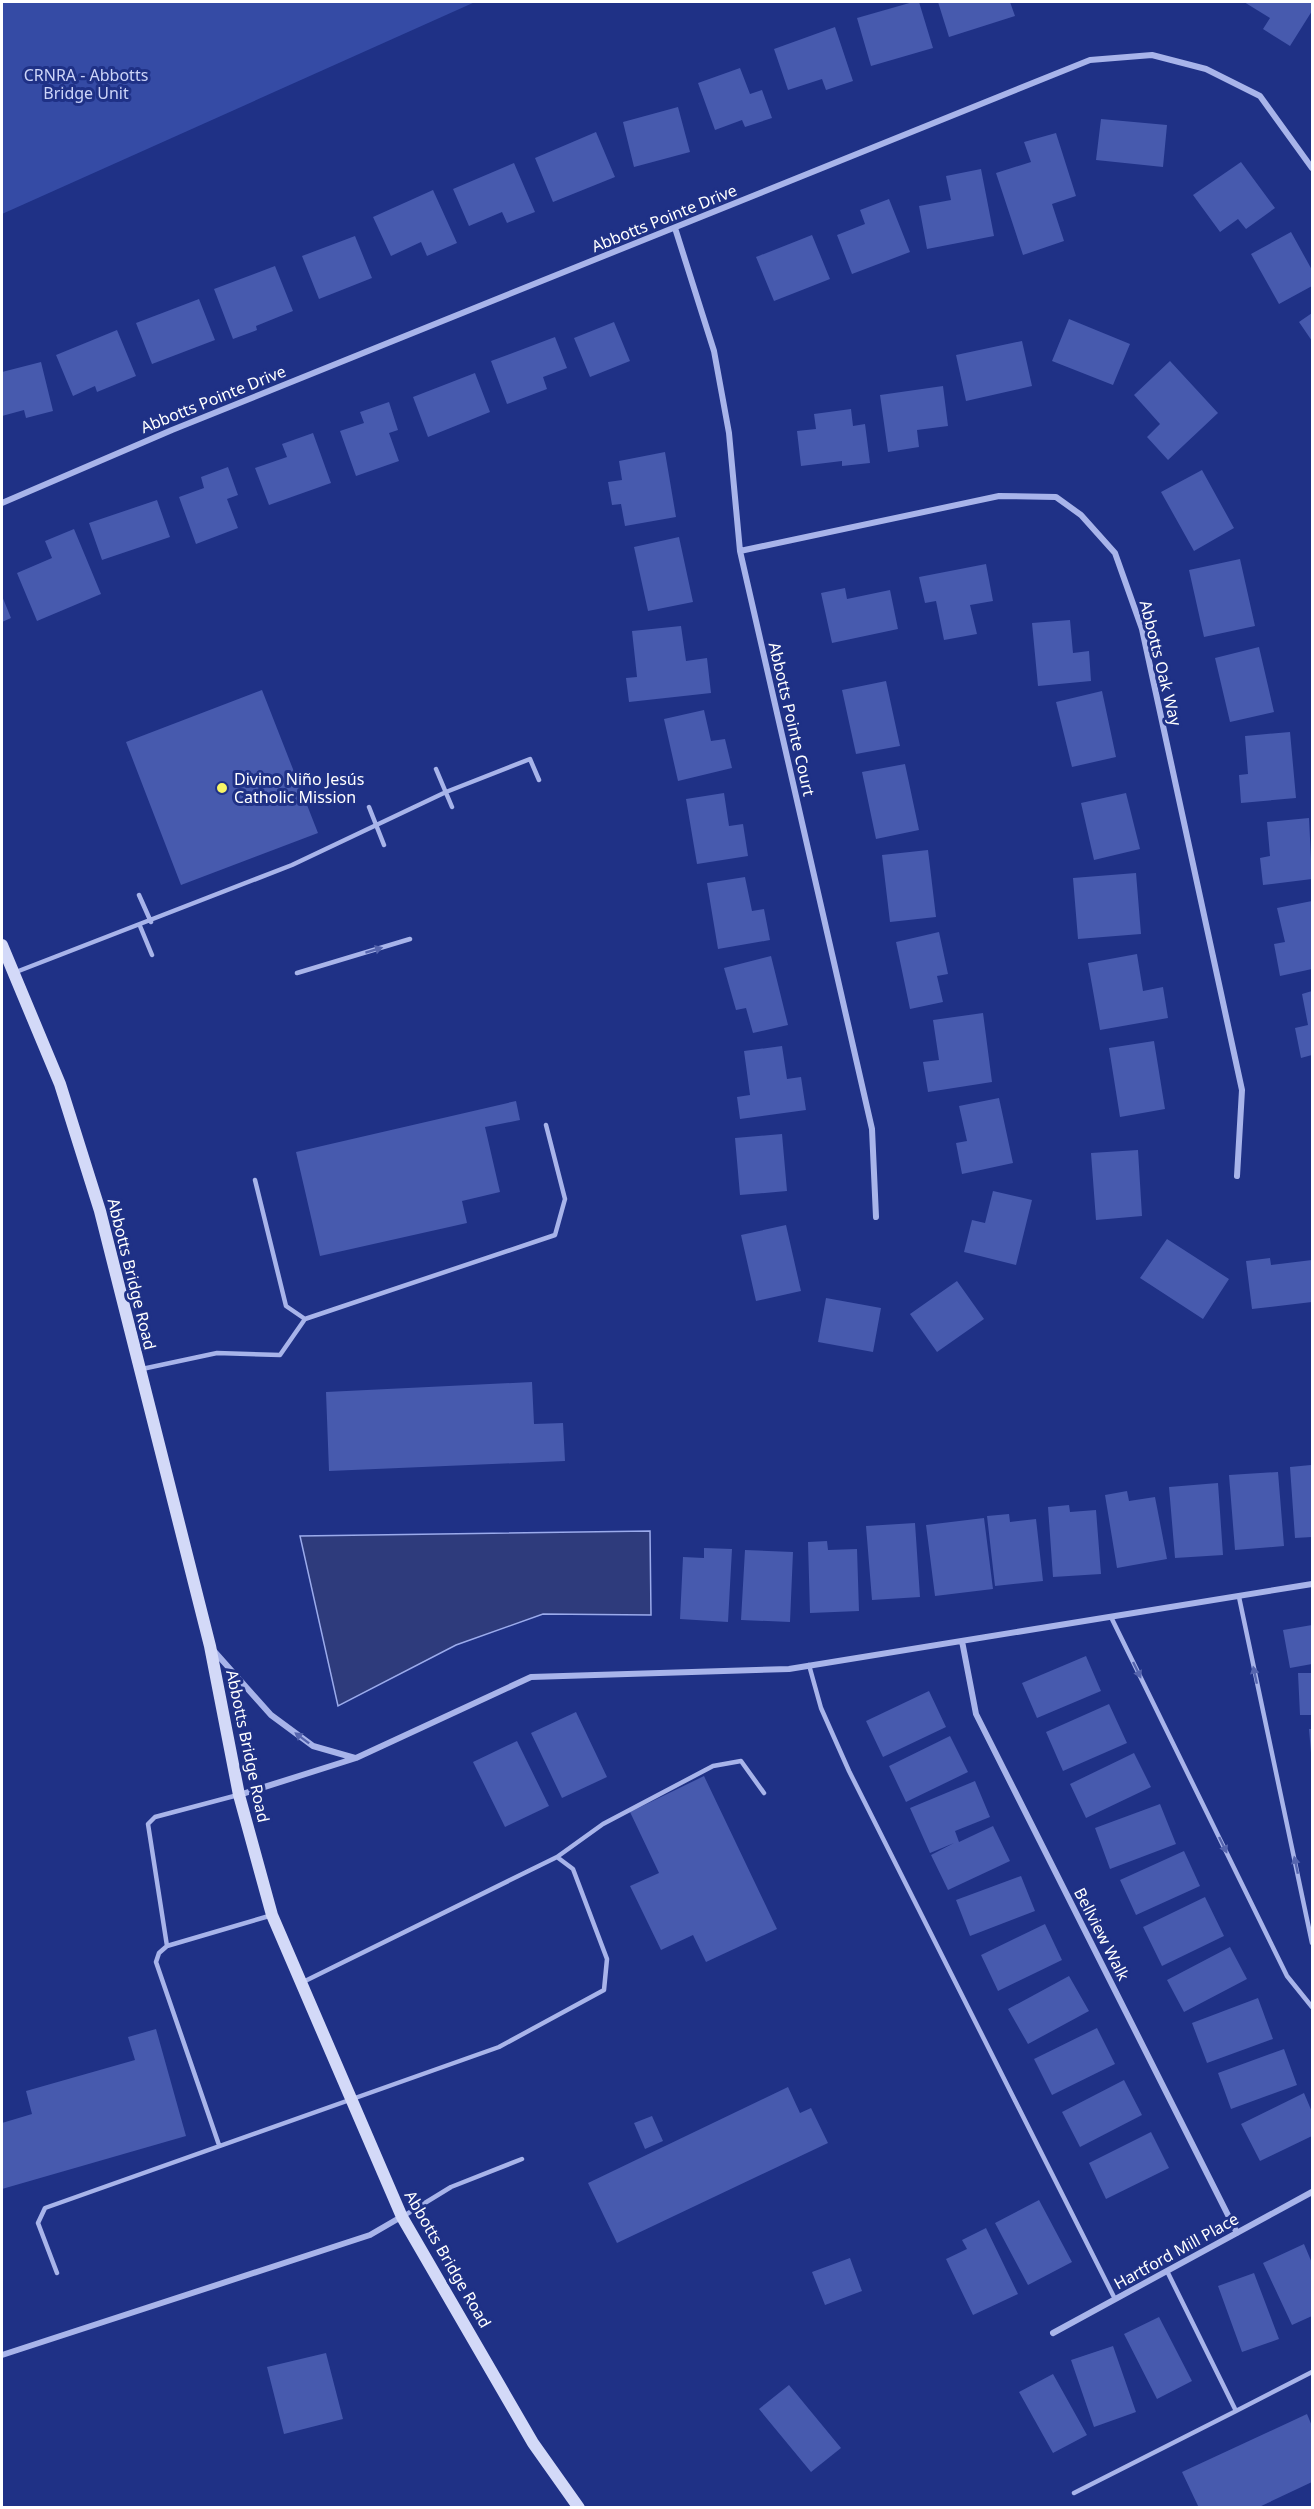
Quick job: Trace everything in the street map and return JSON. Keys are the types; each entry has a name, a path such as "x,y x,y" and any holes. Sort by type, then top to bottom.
{"main road":[{"name":"Abbotts Bridge Road","path":"2,945 60,1084 100,1211 210,1646 239,1795 272,1915 402,2217 533,2443 579,2508"}],"street":[{"name":"Abbotts Pointe Drive","path":"2,502 183,426 1090,60 1152,55 1206,69 1260,96 1312,168"},
{"name":"Abbotts Pointe Court","path":"675,228 714,351 729,433 740,551 872,1130 876,1217"},
{"name":"Abbotts Oak Way","path":"740,551 1011,496 1056,497 1081,515 1115,553 1142,629 1242,1090 1237,1176"},
{"path":"239,1795 356,1758 531,1677 789,1669 1312,1584"},
{"name":"Bellview Walk","path":"962,1641 976,1713 1237,2233"},
{"path":"210,1646 271,1715 313,1746 356,1758"},
{"name":"Hartford Mill Place","path":"1053,2333 1312,2192"},
{"path":"2,2355 370,2235 402,2217"}],"lane":[{"path":"14,973 151,922 292,865 446,792 530,759 539,780"},
{"path":"436,769 452,807"},
{"path":"369,807 384,845"},
{"path":"139,895 151,922"},
{"path":"140,926 152,955"},
{"path":"297,973 410,939"},
{"path":"139,1370 217,1353 280,1355 305,1319 555,1235 565,1198 546,1125"},
{"path":"255,1180 286,1306 305,1319"},
{"path":"1239,1597 1312,1943"},
{"path":"1111,1617 1287,1976 1312,2007"},
{"path":"809,1665 821,1708 849,1771 1115,2299"},
{"path":"301,1983 557,1857 603,1824 713,1766 741,1761 764,1793"},
{"path":"167,1946 148,1824 155,1817 239,1795"},
{"path":"57,2273 38,2223 45,2208 313,2112 351,2102 499,2047 604,1990 607,1959 573,1869 557,1857"},
{"path":"219,2145 156,1962 159,1953 167,1946 272,1915"},
{"path":"402,2217 451,2187 522,2159"},
{"path":"1167,2271 1236,2411"},
{"path":"1074,2493 1312,2372"}],"green space":[{"name":"CRNRA - Abbotts Bridge Unit","path":"2,2 475,2 2,214"}],"shaded area":[{"path":"650,1531 651,1615 543,1614 456,1645 338,1706 300,1536"}],"building":[{"path":"919,2 933,48 871,66 857,18"},
{"path":"938,2 1010,2 1015,16 949,37"},
{"path":"1244,2 1312,2 1312,11 1290,46 1263,29 1270,18"},
{"path":"835,27 853,81 826,90 822,79 788,90 774,49"},
{"path":"740,68 750,94 762,90 772,118 745,127 742,120 715,130 698,83"},
{"path":"678,107 690,152 634,167 623,122"},
{"path":"1101,119 1167,125 1163,167 1096,160"},
{"path":"596,132 615,177 553,202 535,158"},
{"path":"1056,133 1076,196 1052,204 1064,241 1023,255 996,173 1031,162 1024,142"},
{"path":"1241,162 1275,208 1246,229 1238,219 1220,232 1193,195"},
{"path":"514,163 535,212 507,223 502,212 469,226 453,189"},
{"path":"981,169 994,236 927,249 919,206 951,200 946,176"},
{"path":"433,190 457,243 427,256 421,242 391,256 373,217"},
{"path":"889,199 910,252 852,274 837,235 865,224 860,210"},
{"path":"1291,232 1312,270 1312,286 1279,304 1251,254"},
{"path":"812,235 830,279 774,301 756,257"},
{"path":"355,236 372,278 319,299 302,256"},
{"path":"275,266 293,311 256,326 257,330 233,339 214,289"},
{"path":"199,299 215,340 152,364 136,323"},
{"path":"1312,313 1312,341 1299,322"},
{"path":"1069,319 1130,344 1113,385 1052,361"},
{"path":"614,322 630,361 590,377 574,338"},
{"path":"117,330 136,376 97,392 95,386 73,396 56,355"},
{"path":"555,337 567,368 543,377 547,389 507,404 491,361"},
{"path":"1022,341 1032,386 966,401 956,355"},
{"path":"1170,361 1218,413 1168,460 1147,437 1160,424 1134,395"},
{"path":"41,362 53,411 26,418 24,410 2,416 2,372"},
{"path":"475,373 490,412 428,437 413,397"},
{"path":"943,386 948,426 917,430 919,447 888,452 880,395"},
{"path":"389,402 398,430 389,433 399,461 356,476 340,431 364,423 360,412"},
{"path":"851,409 853,426 865,424 870,463 842,466 842,461 801,466 797,431 816,429 814,414"},
{"path":"313,433 331,483 269,505 255,468 287,457 282,444"},
{"path":"665,452 676,517 625,526 621,504 612,505 608,482 622,480 619,461"},
{"path":"228,467 238,495 227,499 238,528 196,544 179,497 204,488 201,477"},
{"path":"1202,470 1234,528 1194,551 1161,492"},
{"path":"157,500 170,537 102,560 89,523"},
{"path":"74,529 101,594 37,621 17,573 52,558 45,541"},
{"path":"679,537 693,602 648,611 634,547"},
{"path":"1240,559 1255,626 1204,637 1189,570"},
{"path":"986,564 993,601 970,605 977,634 944,640 936,601 925,603 919,577"},
{"path":"845,588 847,599 890,590 898,629 832,643 821,593"},
{"path":"2,596 11,618 2,622"},
{"path":"1070,620 1073,653 1089,651 1091,681 1038,686 1032,623"},
{"path":"681,626 686,661 707,658 711,693 629,702 626,678 637,677 632,631"},
{"path":"1259,647 1274,712 1230,722 1215,658"},
{"path":"886,681 900,746 856,754 842,690"},
{"name":"Divino Niño Jesús Catholic Mission","path":"262,690 318,833 181,885 126,742"},
{"path":"1102,691 1116,757 1072,767 1056,702"},
{"path":"704,710 711,741 725,739 732,768 678,781 664,719"},
{"path":"1290,732 1296,798 1241,803 1239,775 1248,774 1245,736"},
{"path":"905,764 919,830 876,839 862,772"},
{"path":"724,793 729,826 743,824 748,856 697,864 686,799"},
{"path":"1126,793 1140,849 1094,860 1081,803"},
{"path":"1309,818 1312,879 1263,885 1260,858 1270,856 1267,822"},
{"path":"928,850 936,917 890,922 882,855"},
{"path":"1136,873 1141,934 1078,939 1073,878"},
{"path":"745,877 752,911 764,909 770,940 718,949 707,883"},
{"path":"1312,901 1312,969 1280,976 1274,944 1285,942 1277,908"},
{"path":"939,932 948,974 937,976 943,1002 910,1009 896,942"},
{"path":"1137,954 1143,991 1163,987 1168,1018 1100,1030 1088,963"},
{"path":"771,956 788,1025 753,1033 746,1008 736,1010 724,968"},
{"path":"1312,991 1312,1055 1301,1058 1295,1028 1308,1025 1302,994"},
{"path":"983,1013 992,1082 928,1092 923,1062 939,1060 933,1020"},
{"path":"1154,1041 1165,1109 1120,1117 1109,1048"},
{"path":"782,1046 787,1079 801,1077 806,1110 740,1119 737,1097 750,1095 744,1051"},
{"path":"999,1098 1013,1163 962,1174 956,1143 967,1141 959,1106"},
{"path":"516,1101 520,1120 485,1127 500,1192 462,1201 467,1223 320,1256 296,1152"},
{"path":"782,1134 787,1191 740,1195 735,1138"},
{"path":"1138,1150 1142,1216 1096,1220 1091,1153"},
{"path":"993,1191 1032,1200 1016,1265 964,1252 972,1220 985,1223"},
{"path":"786,1225 801,1291 756,1301 741,1235"},
{"path":"1167,1239 1229,1279 1203,1319 1140,1278"},
{"path":"1270,1258 1271,1265 1312,1260 1312,1302 1252,1309 1246,1261"},
{"path":"957,1281 984,1319 937,1352 910,1314"},
{"path":"826,1298 881,1308 873,1352 818,1342"},
{"path":"532,1382 534,1424 563,1423 565,1461 329,1471 326,1392"},
{"path":"1311,1465 1312,1537 1295,1538 1290,1467"},
{"path":"1278,1472 1284,1546 1235,1550 1229,1475"},
{"path":"1218,1483 1223,1555 1175,1558 1169,1487"},
{"path":"1127,1491 1129,1501 1155,1497 1167,1559 1117,1568 1105,1495"},
{"path":"1069,1505 1070,1512 1096,1510 1101,1574 1053,1577 1048,1507"},
{"path":"1009,1514 1010,1522 1036,1519 1043,1581 995,1586 987,1516"},
{"path":"984,1518 993,1589 935,1596 926,1525"},
{"path":"915,1523 920,1597 872,1600 866,1526"},
{"path":"827,1541 828,1550 857,1549 859,1611 810,1613 808,1542"},
{"path":"704,1548 732,1549 728,1622 680,1619 683,1557 704,1558"},
{"path":"745,1550 793,1552 790,1622 741,1620"},
{"path":"1312,1625 1312,1664 1290,1668 1283,1630"},
{"path":"1086,1656 1101,1691 1037,1718 1022,1683"},
{"path":"1298,1673 1312,1673 1312,1715 1300,1715"},
{"path":"929,1691 946,1727 883,1757 866,1721"},
{"path":"1109,1704 1127,1743 1063,1771 1046,1732"},
{"path":"576,1712 607,1777 562,1798 531,1733"},
{"path":"1309,1729 1312,1729 1312,1753 1311,1753"},
{"path":"950,1736 968,1772 906,1802 889,1766"},
{"path":"517,1741 549,1806 505,1827 473,1762"},
{"path":"1134,1753 1151,1787 1086,1818 1070,1784"},
{"path":"704,1776 777,1929 706,1962 693,1935 661,1950 630,1886 659,1873 630,1812"},
{"path":"975,1781 990,1817 955,1831 959,1842 993,1826 1010,1861 948,1890 931,1855 954,1843 930,1853 910,1808"},
{"path":"1160,1804 1176,1844 1110,1869 1095,1828"},
{"path":"1184,1851 1200,1886 1136,1915 1120,1880"},
{"path":"1021,1876 1035,1911 970,1936 956,1900"},
{"path":"1205,1897 1224,1936 1162,1966 1143,1927"},
{"path":"1045,1924 1062,1960 998,1991 981,1955"},
{"path":"1230,1947 1247,1979 1184,2012 1167,1980"},
{"path":"1069,1976 1089,2011 1028,2044 1008,2009"},
{"path":"1258,1998 1273,2039 1207,2063 1192,2023"},
{"path":"1097,2028 1115,2064 1052,2095 1034,2059"},
{"path":"156,2029 186,2136 2,2189 2,2123 32,2114 26,2091 135,2060 128,2037"},
{"path":"1284,2049 1297,2085 1231,2109 1218,2073"},
{"path":"1124,2080 1142,2115 1080,2147 1062,2112"},
{"path":"788,2087 800,2113 811,2108 828,2143 617,2243 588,2183"},
{"path":"1304,2093 1312,2112 1312,2136 1260,2161 1241,2124"},
{"path":"652,2116 663,2141 645,2149 634,2123"},
{"path":"1151,2132 1169,2168 1106,2199 1089,2163"},
{"path":"1039,2200 1072,2262 1028,2285 995,2223"},
{"path":"986,2228 1018,2294 973,2315 946,2259 967,2249 962,2240"},
{"path":"1304,2244 1312,2263 1312,2316 1292,2325 1263,2263"},
{"path":"850,2258 862,2291 825,2305 812,2272"},
{"path":"1254,2273 1279,2339 1242,2352 1218,2286"},
{"path":"1159,2317 1192,2381 1157,2399 1124,2334"},
{"path":"1113,2346 1136,2412 1094,2427 1071,2360"},
{"path":"326,2353 343,2419 284,2434 267,2367"},
{"path":"1053,2374 1087,2435 1053,2453 1019,2392"},
{"path":"789,2385 841,2448 811,2472 759,2409"},
{"path":"1307,2414 1312,2426 1312,2482 1257,2508 1199,2508 1182,2472"}],"place":[{"name":"Divino Niño Jesús Catholic Mission","path":"222,788"}]}
